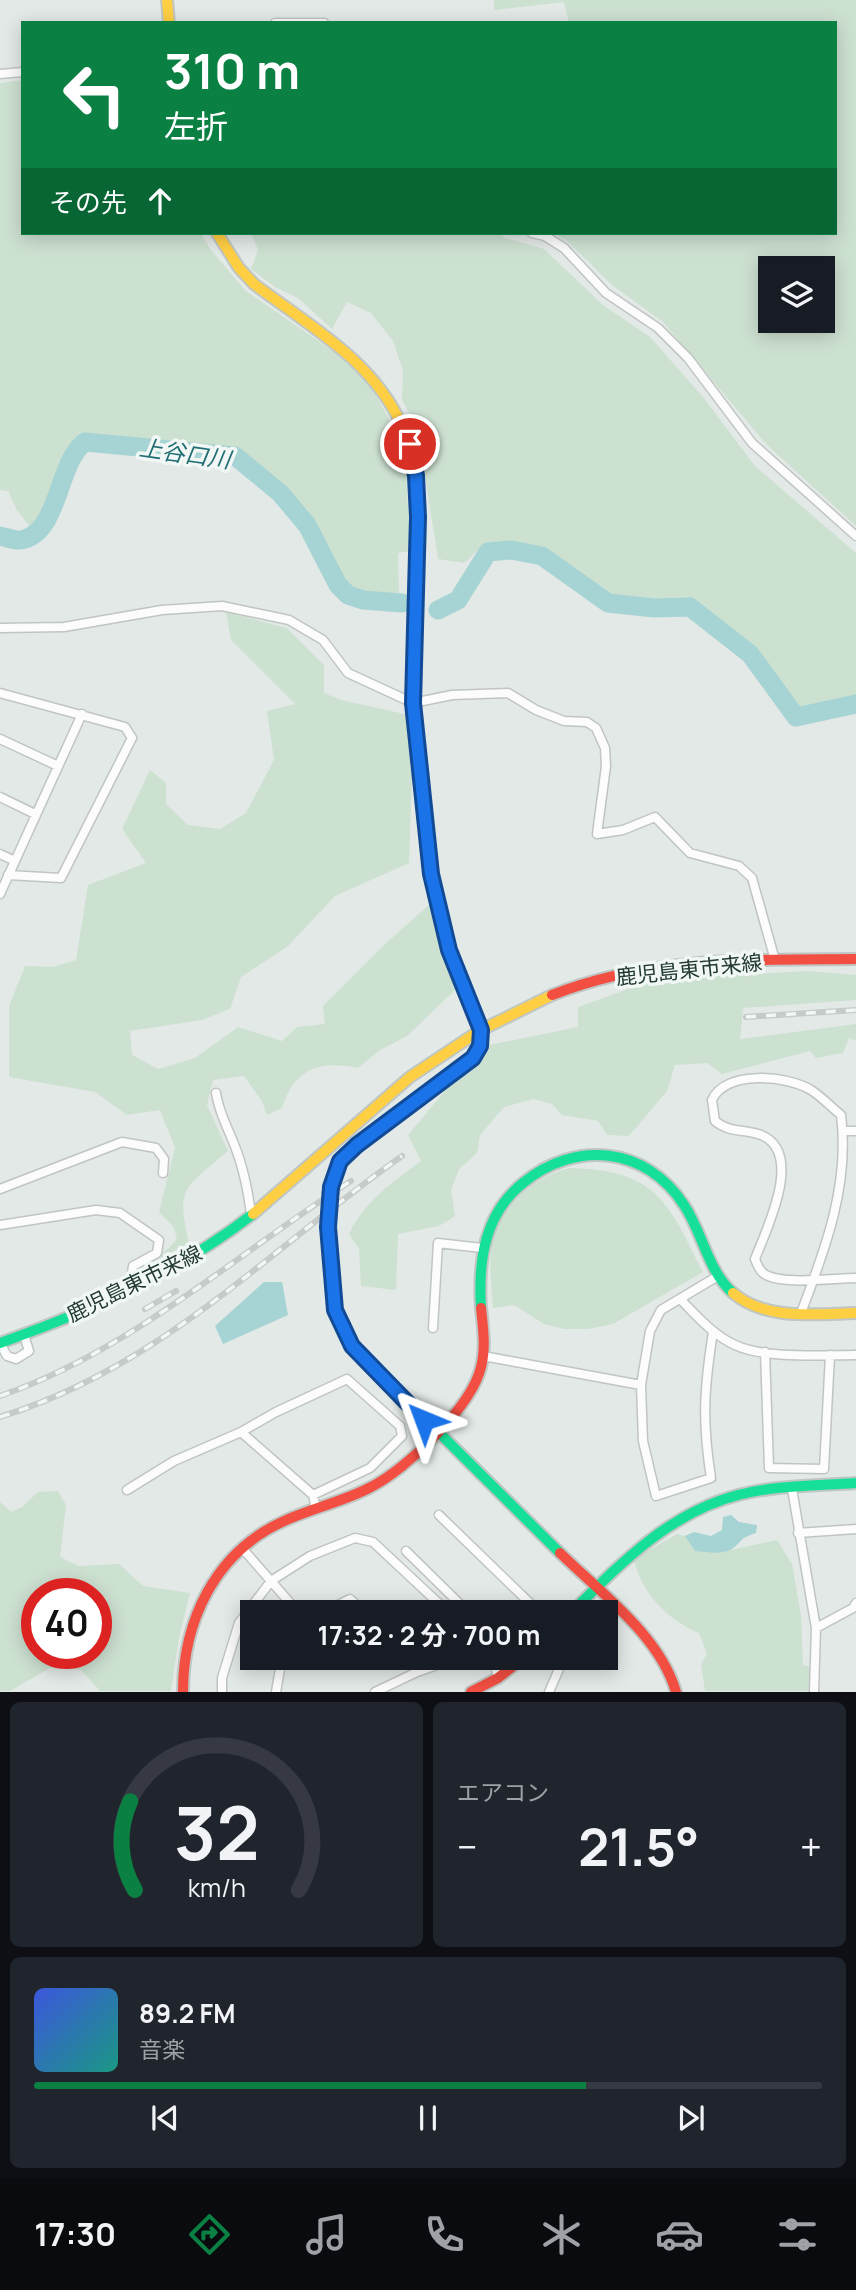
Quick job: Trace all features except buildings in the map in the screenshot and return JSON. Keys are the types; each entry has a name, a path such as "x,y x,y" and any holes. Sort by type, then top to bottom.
{"street":[{"path":"167,0 169,21"},
{"path":"0,75 21,72"},
{"path":"218,235 239,268 254,284 363,366 404,427 414,458 418,517 413,703 431,874 449,950 481,1030 480,1046 473,1058 357,1145 335,1171 328,1227 335,1310 352,1346 597,1587 660,1655 673,1678 676,1692"},
{"path":"541,235 564,248 606,293 658,328 688,358 752,443 856,536"},
{"path":"0,628 64,627 162,610 222,606 289,620 323,640 348,673 413,703 452,695 508,693 564,721 587,722 596,728 605,748 606,766 597,834 623,830 655,817 690,853 739,866 752,878 775,960"},
{"path":"0,693 127,728 132,738 61,878 8,875"},
{"path":"0,894 82,715"},
{"path":"0,739 58,766"},
{"path":"0,797 35,814"},
{"path":"0,854 15,862"},
{"name":"鹿児島東市来線","path":"0,1343 135,1286 211,1245 409,1078 481,1030 567,991 625,972 775,960 856,959"},
{"path":"801,1313 814,1279 836,1211 843,1131 841,1115 811,1090 782,1080 732,1082 724,1085 712,1100 715,1121 722,1126 760,1135 775,1145 779,1153 781,1177 774,1212 755,1259 761,1272 775,1280 814,1279 856,1278"},
{"path":"216,1093 223,1124 234,1142 242,1168 251,1214"},
{"path":"843,1131 856,1130"},
{"path":"0,1189 122,1142 156,1148 163,1159 163,1173"},
{"path":"183,1692 185,1644 192,1623 207,1591 242,1548 269,1528 375,1486 437,1431 472,1393 481,1372 483,1356 482,1248 501,1206 518,1182 539,1168 559,1160 605,1154 639,1164 677,1195 691,1213 719,1276 735,1296 750,1305 777,1314 856,1312"},
{"path":"0,1225 96,1210 120,1213 159,1240 157,1253 133,1266 131,1280 135,1286"},
{"path":"433,1328 438,1243 482,1248"},
{"path":"713,1332 703,1427 711,1478 656,1496 643,1441 641,1385 650,1331 662,1310 719,1276"},
{"path":"680,1299 713,1332 737,1346 765,1352 856,1355"},
{"path":"0,1343 6,1356 16,1359 29,1351 24,1335"},
{"path":"765,1352 769,1468 824,1469 830,1355"},
{"path":"483,1356 641,1385"},
{"path":"127,1490 174,1461 241,1432 275,1412 346,1379 400,1426 402,1436 370,1468 313,1495"},
{"path":"241,1432 313,1495 316,1509"},
{"path":"584,1600 642,1543 694,1511 736,1495 856,1483"},
{"path":"792,1489 816,1628 814,1692"},
{"path":"439,1515 527,1600"},
{"path":"798,1533 856,1529"},
{"path":"222,1692 222,1678 239,1623 271,1581 310,1556 364,1538 373,1542 435,1600"},
{"path":"242,1548 288,1600"},
{"path":"406,1551 456,1600"},
{"path":"816,1628 853,1608 856,1602"},
{"path":"276,1692 280,1670"},
{"path":"375,1692 423,1670"},
{"path":"498,1670 498,1678"},
{"path":"471,1692 508,1670"},
{"path":"549,1692 559,1670"}],"green space":[{"path":"494,0 856,0 856,526 767,445 663,322 612,285 566,240 557,235 837,235 837,21 569,21 564,2 494,10"},
{"path":"21,80 21,235 202,235 210,249 246,291 346,360 372,388 396,431 406,467 410,551 398,553 399,597 352,592 339,580 311,524 288,492 252,459 228,448 91,435 77,442 67,452 60,463 47,503 31,528 17,510 8,491 0,490 0,83"},
{"path":"252,235 502,235 544,249 603,305 650,337 703,397 755,466 856,553 856,697 801,709 755,650 691,600 612,597 548,553 516,543 479,549 464,563 438,559 418,430 402,400 403,370 393,341 371,313 347,302 332,329 298,298 275,287 251,269 258,250"},
{"path":"226,612 287,628 324,665 324,693 341,700 414,716 409,863 335,896 288,946 241,977 230,1009 202,1020 130,1031 132,1055 158,1069 195,1058 238,1027 282,1041 297,1027 325,1024 323,1006 430,904 455,990 407,1036 380,1050 358,1068 331,1065 310,1070 293,1084 282,1108 267,1115 262,1101 244,1076 213,1080 207,1105 228,1151 194,1181 184,1198 183,1209 189,1243 149,1265 177,1238 173,1226 159,1212 175,1148 160,1110 127,1115 95,1092 9,1077 9,1006 25,966 53,967 76,960 88,885 146,863 122,829 150,770 166,783 166,804 188,825 220,829 246,813 274,760 267,711 295,704 231,640"},
{"path":"808,971 856,975 856,1000 743,1008 740,1039 856,1024 856,1041 849,1038 843,1053 816,1058 810,1051 722,1074 707,1063 675,1065 667,1091 629,1136 607,1135 598,1121 562,1115 552,1104 533,1099 504,1107 480,1135 477,1153 459,1169 451,1190 455,1216 439,1226 398,1234 396,1290 361,1286 359,1249 349,1234 355,1222 371,1202 421,1161 408,1135 454,1080 482,1060 489,1045 578,1027 578,1007 656,979"},
{"path":"569,1168 622,1175 641,1183 656,1194 679,1226 703,1272 613,1324 588,1329 564,1329 544,1324 514,1305 493,1308 491,1252 500,1223 517,1198 528,1188"},
{"path":"58,1491 66,1505 60,1557 79,1566 119,1564 143,1586 190,1593 179,1638 171,1691 100,1691 81,1670 66,1669 112,1669 112,1578 21,1578 21,1669 48,1669 10,1691 0,1691 0,1502 11,1512 22,1507 38,1492"},
{"path":"677,1534 685,1536 696,1551 722,1552 777,1540 792,1564 801,1615 803,1665 813,1667 810,1691 705,1691 701,1664 707,1654 699,1633 677,1621 649,1594 642,1583 634,1559"}],"water":[{"path":"264,1282 282,1282 288,1315 223,1344 215,1326"},
{"path":"731,1515 739,1522 757,1525 756,1533 744,1538 728,1551 695,1551 685,1536 694,1532 711,1536 722,1530 723,1517"}],"waterway":[{"name":"上谷口川","path":"0,536 21,540 34,535 44,525 69,465 85,442 235,456 280,493 307,525 338,585 348,595 363,600 402,603"},
{"name":"上谷口川","path":"438,610 458,600 488,552 511,550 542,556 608,603 654,608 690,607 750,654 796,717 856,704"}],"railway":[{"path":"746,1017 856,1010"},
{"path":"0,1417 59,1395 113,1368 163,1337 212,1303 402,1156"},
{"path":"0,1396 48,1377 94,1354 182,1299 351,1181"},
{"path":"145,1309 176,1291"}],"traffic: fast":[{"path":"402,426 414,458 418,517 413,703 431,874 449,950 476,1017"},
{"path":"481,1308 481,1273 486,1240 500,1209 510,1195 543,1169 565,1160 587,1156 609,1156 630,1161 650,1171 668,1185 684,1205 717,1273 733,1293"},
{"path":"328,1227 335,1171"},
{"path":"0,1343 67,1318 132,1289 194,1255 253,1214"},
{"path":"328,1227 335,1310 352,1346 560,1553"},
{"path":"584,1600 648,1542 668,1527 713,1503 767,1489 856,1483"}],"traffic: slow":[{"path":"167,0 169,21"},
{"path":"218,235 239,268 254,284 357,363 375,382 402,426"},
{"path":"253,1214 410,1077 479,1031 552,995"},
{"path":"733,1293 746,1302 776,1312 856,1313"}],"traffic: jam":[{"path":"552,995 589,982 664,967 740,961 856,959"},
{"path":"335,1171 357,1145 473,1058 480,1038 476,1017"},
{"path":"183,1692 189,1640 207,1592 221,1571 238,1552 259,1535 293,1517 371,1487 402,1466 436,1435 465,1400 481,1367 484,1345 481,1308"},
{"path":"560,1553 643,1634 657,1652 676,1692"},
{"path":"471,1692 508,1670"}],"route":[{"path":"410,444 416,476 418,517 413,703 431,874 449,950 481,1030 481,1040 478,1051 464,1068 357,1145 340,1161 331,1187 328,1227 335,1310 352,1346 424,1420"}]}
